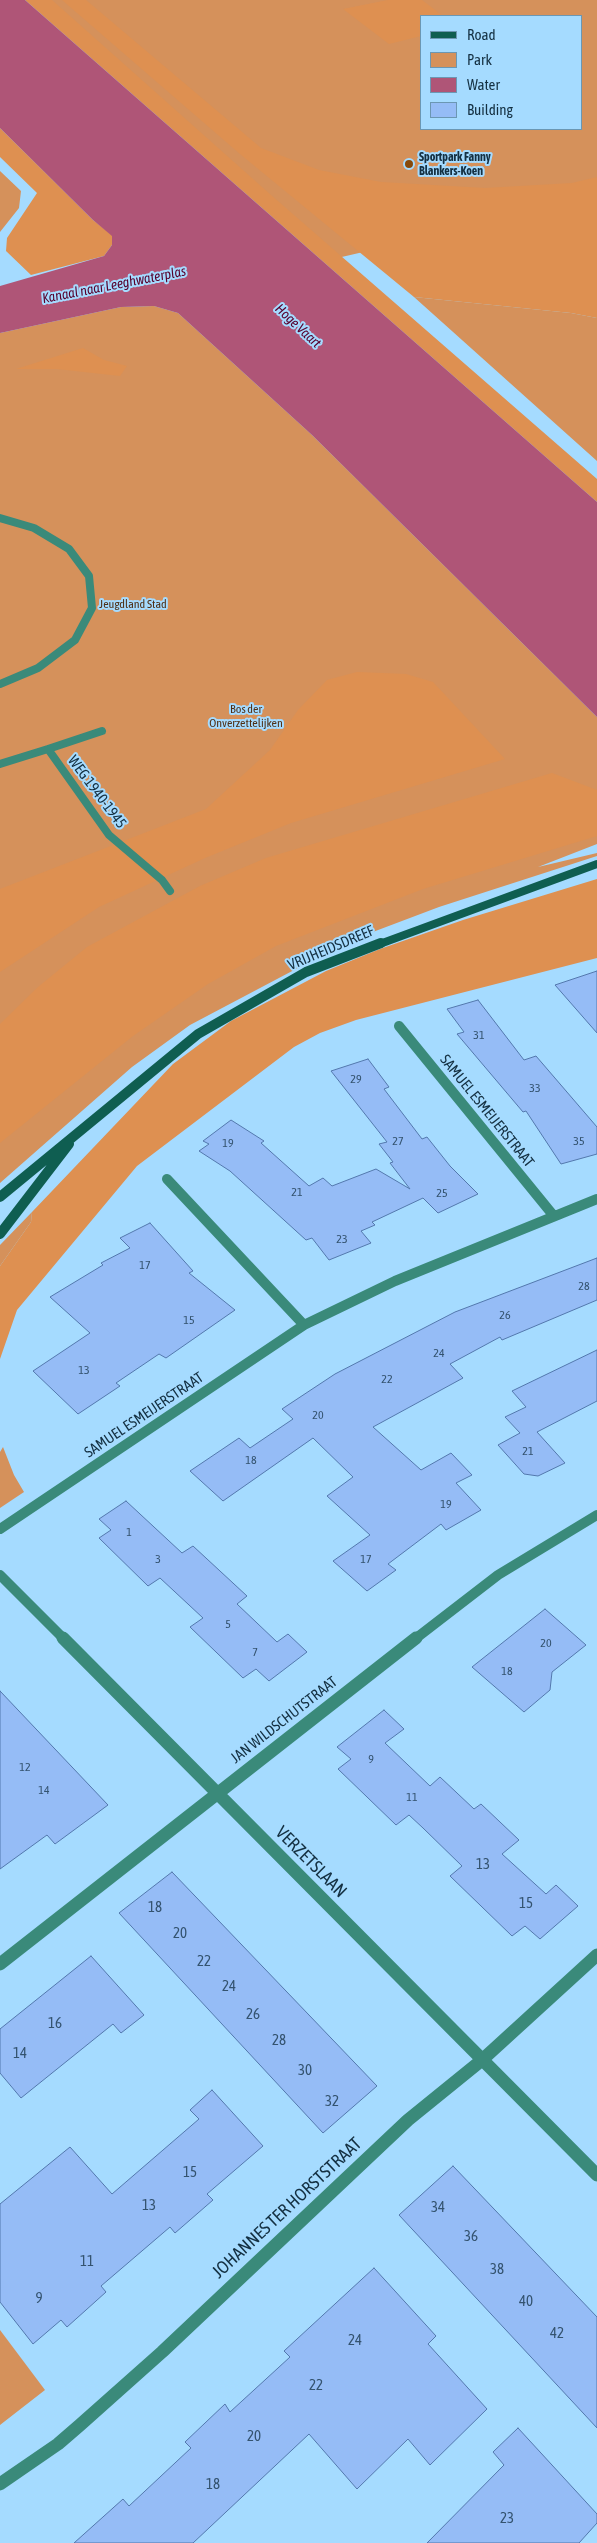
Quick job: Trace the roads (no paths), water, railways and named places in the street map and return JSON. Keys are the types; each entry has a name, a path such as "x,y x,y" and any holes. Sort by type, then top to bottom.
{"main road":[{"name":"VRIJHEIDSDREEF","path":"0,1196 198,1034 306,972 470,909 597,864"},
{"name":"VRIJHEIDSDREEF","path":"0,1234 80,1129"}],"street":[{"path":"0,518 34,528 69,549 89,576 92,608 75,640 38,668 0,684"},
{"name":"WEG 1940-1945","path":"0,764 102,731"},
{"name":"WEG 1940-1945","path":"48,749 109,835 162,880 170,891"},
{"name":"SAMUEL ESMEIJERSTRAAT","path":"399,1026 553,1215"},
{"path":"167,1179 304,1325"},
{"name":"SAMUEL ESMEIJERSTRAAT","path":"0,1530 304,1325 395,1281 553,1215 597,1199"},
{"name":"JAN WILDSCHUTSTRAAT","path":"0,1964 217,1792 498,1575 597,1515"},
{"name":"VERZETSLAAN","path":"0,1575 597,2175"},
{"name":"JOHANNES TER HORSTSTRAAT","path":"0,2484 58,2444 80,2425 162,2352 408,2120 482,2060 597,1955"}],"water":[{"path":"0,0 25,0 597,502 597,717 312,435 178,313 154,306 121,307 0,333 0,286 104,256 112,245 112,236 93,220 0,128"}],"place":[{"name":"Sportpark Fanny Blankers-Koen","path":"409,164"}],"water label":[{"name":"Kanaal naar Leeghwaterplas","path":"114,285"},
{"name":"Hoge Vaart","path":"298,326"}],"park label":[{"name":"Jeugdland Stad","path":"133,604"},
{"name":"Bos der Onverzettelijken","path":"246,716"}]}
